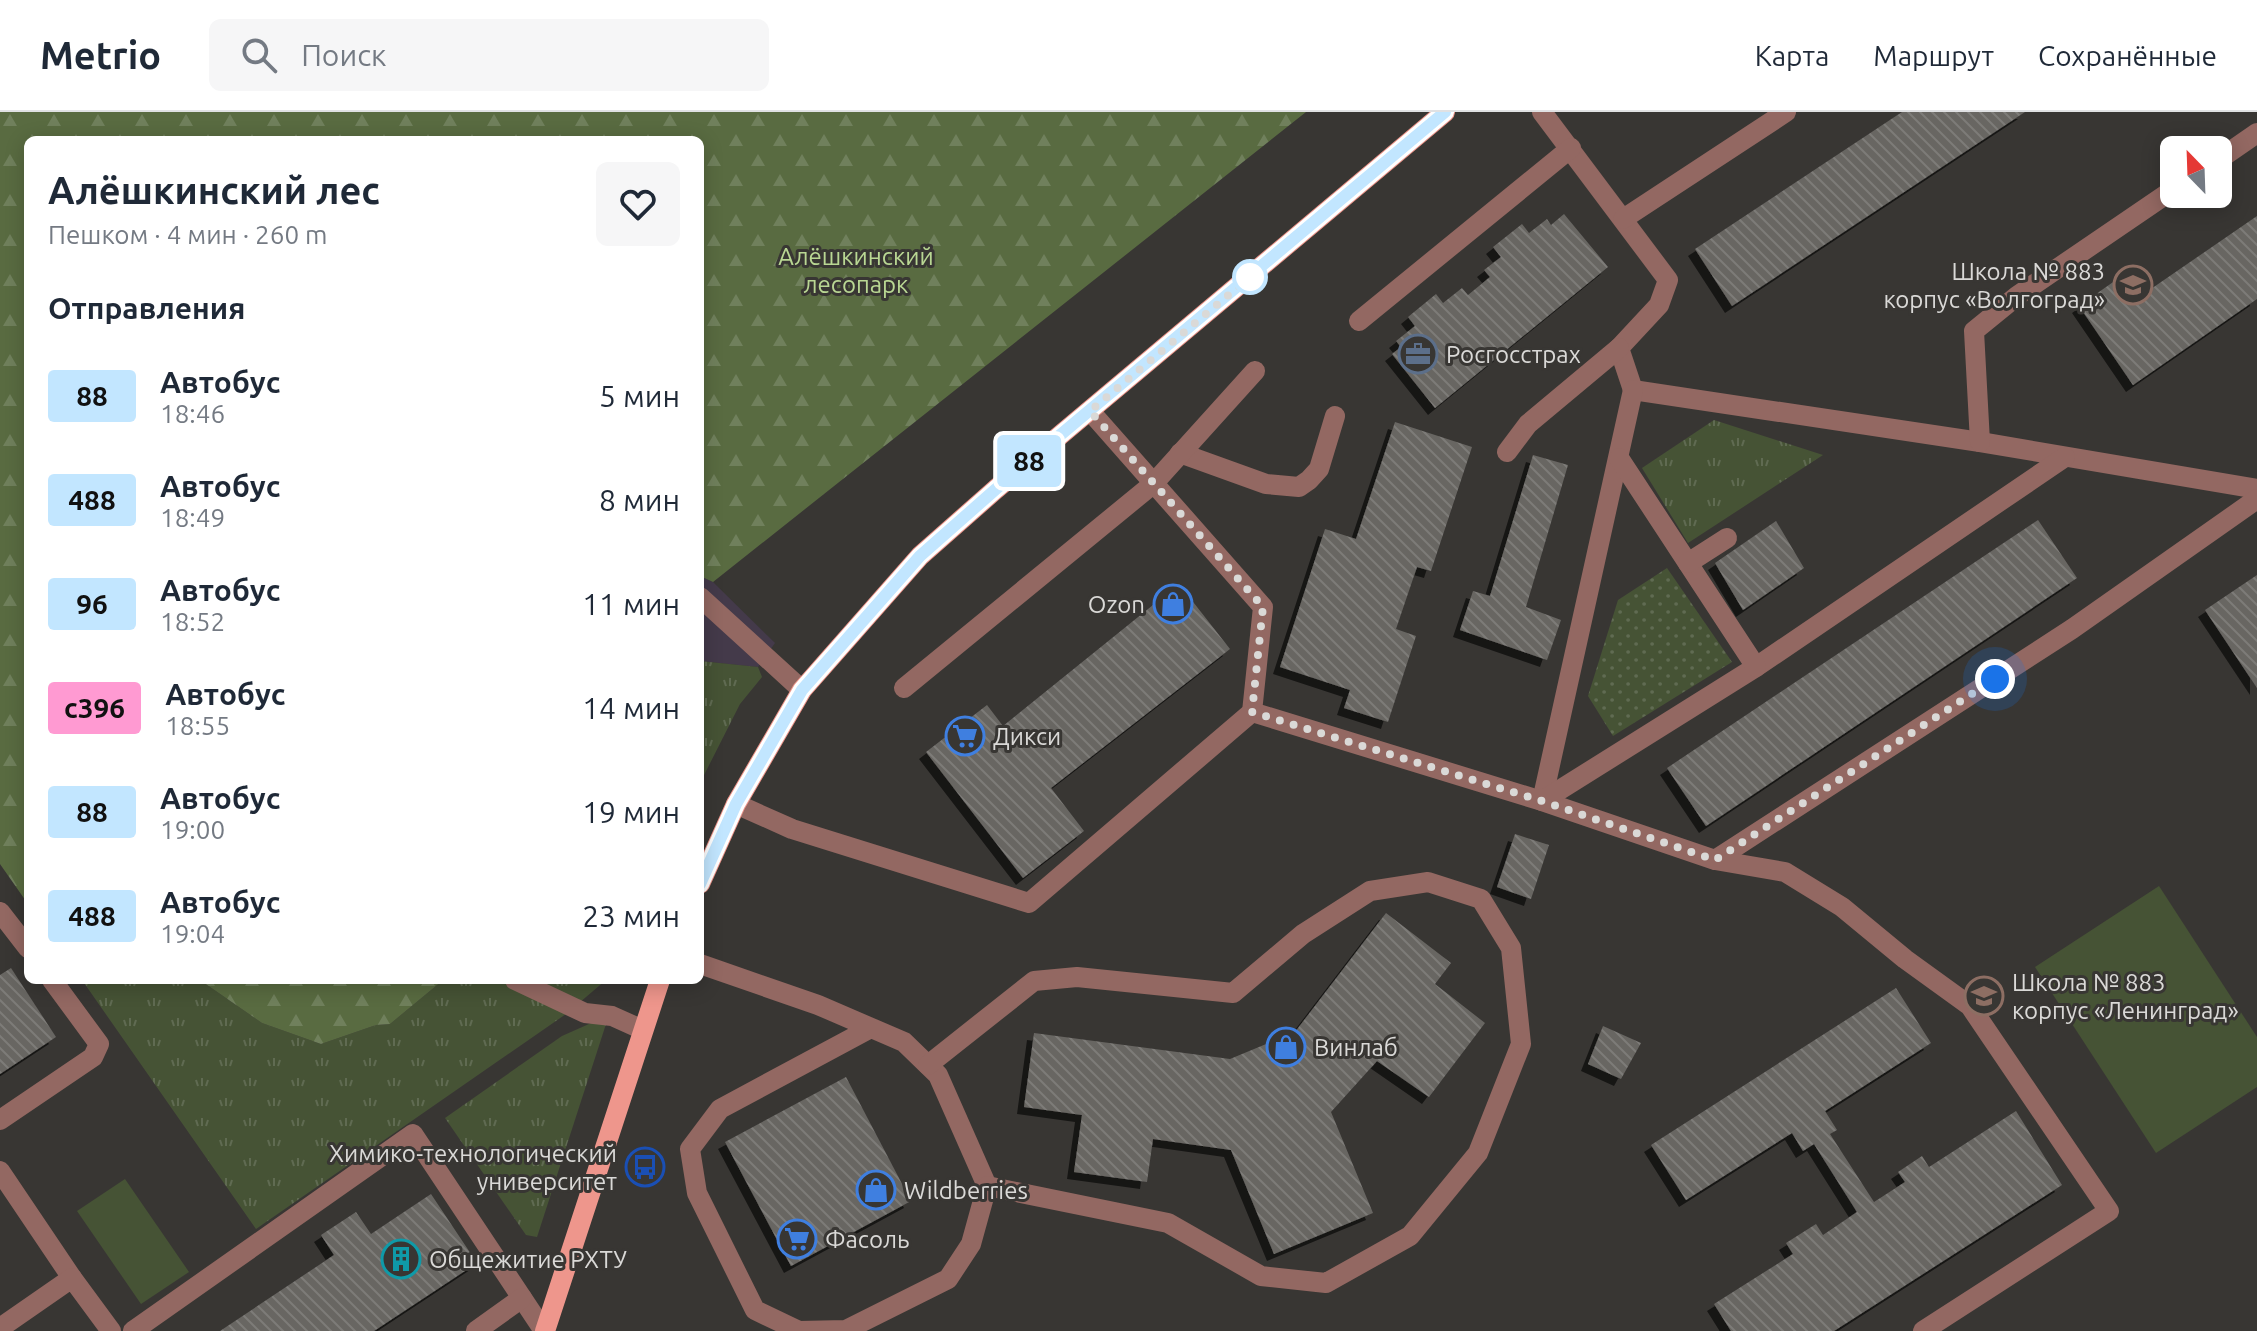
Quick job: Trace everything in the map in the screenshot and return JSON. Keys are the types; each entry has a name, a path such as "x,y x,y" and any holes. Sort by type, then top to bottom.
{"main road":[{"path":"704,875 736,804 802,690 920,556 1445,112"},
{"path":"545,1331 659,984"}],"lane":[{"path":"1507,452 1528,424 1619,348 1659,305 1668,280 1542,112"},
{"path":"1623,219 1786,112"},
{"path":"2232,150 2257,133"},
{"path":"1359,321 1571,148"},
{"path":"1980,442 1974,331 2017,296 2160,199"},
{"path":"1542,801 1633,390 1619,348"},
{"path":"904,688 1153,484 1255,371"},
{"path":"1633,390 1980,442 2257,489"},
{"path":"736,804 792,829 1029,903 1252,712 1263,607 1090,411"},
{"path":"1180,453 1266,484 1299,487 1319,469 1335,416"},
{"path":"1542,801 1756,667 2065,457"},
{"path":"1619,458 1756,667"},
{"path":"1715,860 2072,629 2257,499"},
{"path":"1688,563 1727,538"},
{"path":"704,601 802,690"},
{"path":"1252,712 1542,801 1715,860 1785,872 1842,907 1905,959 1970,1006 2109,1211 1923,1331"},
{"path":"928,1065 1034,981 1077,977 1233,993 1303,934 1370,891 1428,882 1481,899 1511,948 1521,1044 1478,1153 1410,1236 1326,1283 1261,1276 1168,1223 987,1186"},
{"path":"0,912 24,943"},
{"path":"704,965 818,1005 904,1042 938,1075 987,1186 971,1244 948,1279 846,1330 799,1331 755,1310 697,1193 690,1149 720,1109 869,1029"},
{"path":"0,1120 93,1057 99,1044 55,984"},
{"path":"523,984 585,1013 612,1016 643,1030"},
{"path":"133,1331 413,1134 545,1331"},
{"path":"0,1171 111,1331"},
{"path":"0,1328 72,1278"},
{"path":"476,1331 522,1298"}],"shaded area":[{"path":"704,578 713,582 775,643 758,667 704,661"}],"green space":[{"name":"Алёшкинский лесопарк","path":"0,112 1306,112 713,582 704,578 704,136 24,136 24,898 0,864"},
{"path":"1714,420 1823,455 1688,543 1642,468"},
{"path":"1667,568 1732,662 1613,736 1588,696 1618,600"},
{"path":"704,661 758,667 762,677 740,704 704,775"},
{"path":"2159,886 2257,1037 2257,1087 2156,1153 2035,967"},
{"path":"85,984 206,984 262,1023 321,1044 376,1025 390,1024 438,984 601,984 566,1014 256,1229"},
{"path":"206,984 438,984 390,1024 376,1025 321,1044 262,1023"},
{"path":"598,1020 606,1024 537,1237 526,1235 445,1118 562,1036"},
{"path":"125,1179 189,1272 141,1304 77,1211"}],"building":[{"path":"1902,112 2025,112 1732,306 1695,249"},
{"path":"1564,214 1608,267 1435,408 1392,354 1401,347 1396,341 1415,326 1408,317 1436,294 1443,303 1462,288 1468,295 1490,277 1484,270 1501,257 1493,247 1522,224 1529,233 1547,219 1551,225"},
{"path":"2257,216 2257,299 2133,385 2079,306 2116,280 2132,302"},
{"path":"1395,422 1472,447 1431,571 1417,567 1396,629 1416,636 1388,722 1344,708 1350,690 1280,667 1325,529 1356,539"},
{"path":"1533,455 1568,465 1526,607 1561,620 1547,660 1460,630 1473,591 1490,596"},
{"path":"2038,520 2077,578 1706,826 1667,768"},
{"path":"1776,521 1804,568 1743,610 1715,563"},
{"path":"2257,575 2257,688 2205,610"},
{"path":"1179,584 1230,649 1051,788 1084,831 1023,878 926,752 987,705 1003,726"},
{"path":"1515,834 1549,845 1531,899 1497,887"},
{"path":"1386,913 1451,963 1435,984 1485,1023 1429,1097 1377,1061 1331,1112 1373,1213 1274,1254 1231,1150 1153,1139 1147,1182 1074,1172 1082,1115 1024,1107 1034,1033 1230,1059 1295,1032"},
{"path":"11,968 56,1037 0,1074 0,975"},
{"path":"1896,988 1931,1043 1825,1111 1837,1130 1830,1134 1874,1202 1905,1182 1898,1172 1922,1156 1929,1167 2016,1111 2062,1185 1834,1331 1731,1331 1714,1304 1793,1254 1786,1243 1816,1224 1823,1235 1857,1212 1814,1144 1803,1151 1792,1133 1686,1200 1651,1145"},
{"path":"1603,1026 1641,1043 1621,1079 1588,1064"},
{"path":"846,1077 911,1201 791,1266 725,1142"},
{"name":"Общежитие РХТУ","path":"431,1194 477,1263 374,1331 220,1331 334,1255 321,1235 356,1212 371,1234"}],"bus line":[{"name":"88","path":"704,875 736,804 802,690 920,556 1445,112"}],"place":[{"name":"Школа № 883 корпус «Волгоград»","path":"2133,285"},
{"name":"Росгосстрах","path":"1418,354"},
{"name":"Ozon","path":"1173,604"},
{"name":"Дикси","path":"965,736"},
{"name":"Школа № 883 корпус «Ленинград»","path":"1984,996"},
{"name":"Винлаб","path":"1286,1047"},
{"name":"Химико-технологический университет","path":"645,1167"},
{"name":"Wildberries","path":"876,1190"},
{"name":"Фасоль","path":"797,1239"},
{"name":"Общежитие РХТУ","path":"401,1259"}],"route":[{"path":"1250,277 1090,411 1263,607 1252,712 1542,801 1715,860 1995,679"}]}
